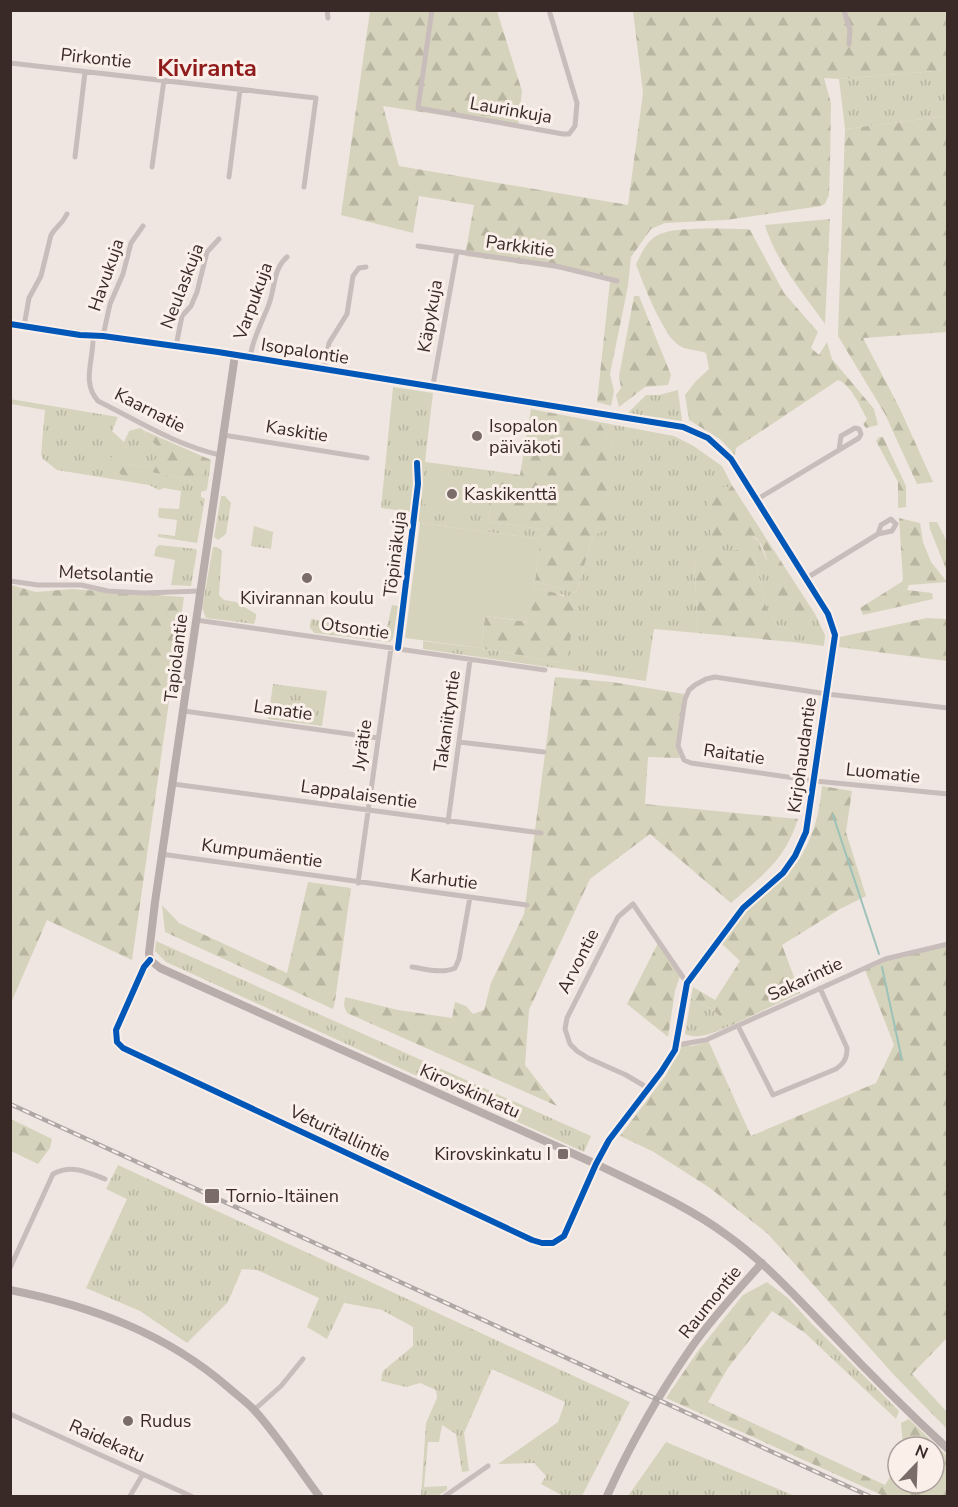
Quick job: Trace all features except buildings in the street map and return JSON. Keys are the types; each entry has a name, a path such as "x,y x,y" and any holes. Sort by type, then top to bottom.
{"street":[{"path":"327,10 328,18"},
{"name":"Laurinkuja","path":"432,10 418,108 569,134 575,126 577,103 549,10"},
{"path":"844,10 850,30 849,44"},
{"name":"Pirkontie","path":"10,63 316,98 304,187"},
{"path":"75,157 85,72"},
{"path":"152,167 164,80"},
{"path":"229,177 240,90"},
{"path":"24,326 29,298 41,276 51,235 62,225 67,214"},
{"name":"Havukuja","path":"103,336 110,304 123,274 131,243 143,226"},
{"name":"Neulaskuja","path":"176,346 182,316 191,306 197,292 207,252 219,239"},
{"name":"Parkkitie","path":"418,246 572,268 617,281"},
{"name":"Käpykuja","path":"433,385 457,252"},
{"name":"Varpukuja","path":"250,357 256,332 270,303 277,269 287,257"},
{"path":"324,369 329,343 347,314 353,276 358,268 366,267"},
{"name":"Isopalontie","path":"10,324 250,357 594,412"},
{"name":"Kaarnatie","path":"93,336 88,383 90,392 98,401 190,447 220,455"},
{"name":"Tapiolantie","path":"152,962 149,953 161,854 235,355"},
{"name":"Kirjohaudantie","path":"594,412 673,424 708,438 731,459 828,614 835,635 806,832 795,856 783,873 743,908 687,984 677,1044 669,1061 617,1128 596,1164"},
{"path":"756,500 859,438 861,434 859,429 855,428 841,436 839,450"},
{"name":"Kaskitie","path":"223,435 367,458"},
{"path":"805,579 878,534"},
{"name":"Metsolantie","path":"10,581 38,585 81,585 108,591 144,593 200,591"},
{"name":"Otsontie","path":"196,620 545,670"},
{"name":"Jyrätie","path":"358,883 391,648"},
{"name":"Takaniityntie","path":"447,822 470,660"},
{"name":"Raitatie","path":"815,781 691,763 684,760 678,746 685,699 689,690 705,679 715,677 826,694"},
{"path":"826,694 948,708"},
{"name":"Lanatie","path":"184,711 378,738"},
{"path":"459,742 544,752"},
{"name":"Luomatie","path":"815,781 948,794"},
{"name":"Lappalaisentie","path":"173,784 542,833"},
{"name":"Kumpumäentie","path":"161,854 358,883"},
{"name":"Karhutie","path":"358,883 527,905"},
{"path":"412,967 440,971 455,968 459,959 470,897"},
{"name":"Arvontie","path":"648,1088 577,1051 567,1037 567,1018 618,917 633,904 687,984"},
{"name":"Sakarintie","path":"677,1044 706,1040 885,959 948,944"},
{"name":"Kirovskinkatu","path":"152,962 663,1196 726,1234 762,1263"},
{"name":"Veturitallintie","path":"152,962 144,967 116,1030 117,1042 123,1048 532,1240 553,1243 564,1236 596,1164"},
{"path":"738,1026 773,1095 836,1070 844,1064 848,1048 820,988"},
{"path":"10,1268 53,1174 68,1168 81,1169 105,1179"},
{"name":"Raumontie","path":"607,1497 659,1398 691,1348 722,1308 762,1263 892,1396 948,1449"},
{"path":"10,1290 93,1310 140,1328 173,1346 217,1377 254,1410 318,1496"},
{"path":"254,1410 281,1386 303,1359"},
{"name":"Raidekatu","path":"10,1414 191,1497"},
{"path":"445,1497 488,1466"},
{"path":"130,1497 143,1474"}],"green space":[{"path":"370,11 497,11 522,91 518,127 383,106 399,166 628,205 643,93 633,11 947,11 947,70 839,79 824,78 831,103 829,195 825,204 726,220 665,223 651,229 631,257 628,286 610,374 614,391 611,406 597,402 610,281 557,269 465,256 474,205 419,196 413,233 341,215"},
{"path":"947,70 947,116 845,129 839,79"},
{"path":"947,116 947,332 863,338 900,409 933,482 917,484 885,414 838,336 845,129"},
{"path":"830,219 825,324 783,264 765,225"},
{"path":"750,230 784,293 818,332 811,348 819,355 827,342 832,359 874,409 878,425 866,428 863,424 867,419 858,402 847,386 838,380 736,448 735,455 720,439 689,420 685,395 709,369 706,353 680,346 674,341 654,308 636,264 650,241 666,232"},
{"path":"634,296 639,296 671,375 668,385 645,387 619,407 616,395 621,388 619,376"},
{"path":"393,387 433,393 425,462 494,471 489,522 542,529 540,539 420,523 412,512 381,508"},
{"path":"678,390 682,421 628,413 646,395 659,395"},
{"path":"10,399 118,417 112,431 124,442 129,431 140,428 145,431 144,435 161,448 153,462 143,466 127,463 124,454 111,458 112,464 187,479 193,483 211,460 207,490 201,492 201,497 205,499 197,543 158,537 158,534 175,536 177,520 160,518 159,508 179,509 181,491 164,488 159,490 149,485 57,470 43,459 41,454 45,410 11,404"},
{"path":"531,409 599,422 614,446 606,521 603,531 593,536 576,593 535,581 541,529 489,522 494,471 520,475"},
{"path":"599,422 674,436 692,445 722,466 733,487 705,487 759,541 767,561 807,623 815,614 825,635 824,646 792,642 793,632 776,625 766,606 753,553 694,558 698,633 654,629 646,681 423,649 423,641 481,648 562,663 564,595 534,588 535,581 576,593 593,536 614,446"},
{"path":"145,431 211,460 201,478 193,483 187,479 151,472 138,477 122,475 111,467 111,458 118,451 125,454 127,463 137,466 148,464 156,458 160,448 144,435"},
{"path":"879,437 883,437 906,486 906,507 898,508 898,482 876,441"},
{"name":"Kaskikenttä","path":"426,476 483,484 479,512 422,504"},
{"path":"705,487 733,487 815,614 807,623 787,615 778,607 766,558 759,541 754,537 745,536 711,540"},
{"path":"221,496 225,496 231,503 226,534 218,540 214,537"},
{"path":"899,518 920,523 923,542 931,562 947,582 909,585 907,590 932,593 933,599 863,615 860,608 903,581"},
{"path":"929,522 937,522 947,542 947,572 930,529"},
{"path":"420,523 540,539 530,622 485,616 481,648 405,638"},
{"path":"254,526 273,532 271,549 251,546"},
{"path":"159,545 196,549 191,586 171,585 175,560 154,556"},
{"path":"213,547 222,551 219,595 224,600 236,602 256,614 254,624 206,618 202,608"},
{"path":"747,548 753,553 766,606 776,625 793,632 792,642 698,633 694,558"},
{"path":"11,585 36,592 72,589 184,597 132,960 47,920 11,1003"},
{"path":"534,588 562,595 575,607 568,655 562,663 481,648 485,616 529,622"},
{"path":"392,605 398,606 393,638 390,642 314,633 310,628 311,619 386,631"},
{"path":"927,618 947,619 947,661 839,647 840,637"},
{"path":"555,677 612,682 684,694 676,746 680,758 648,757 645,804 798,819 779,857 763,875 731,903 650,834 590,879 529,1010 525,1065 557,1106 347,1013 344,1006 345,997 398,1010 452,1018 455,1002 466,1006 473,1014 484,1010 491,983 524,914"},
{"path":"273,684 327,691 322,726 268,719"},
{"path":"822,786 852,791 846,832 866,896 840,909 782,945 800,993 730,1026 713,1010 691,998 693,987 715,1000 740,961 720,942 743,913 786,875 801,856 816,822"},
{"path":"308,882 351,888 333,1009 165,932 162,905 179,923 287,973"},
{"path":"156,941 591,1136 584,1152 166,962 155,951"},
{"path":"658,943 680,976 675,991 668,1037 627,1004"},
{"path":"947,946 947,1338 912,1374 947,1412 947,1429 894,1375 768,1234 710,1188 652,1151 620,1136 666,1075 683,1044 691,1046 709,1042 751,1136 876,1083 894,1045 865,970 891,958"},
{"path":"691,998 713,1010 730,1026 702,1036 685,1034"},
{"path":"11,1119 52,1139 50,1148 38,1164 11,1151"},
{"path":"118,1165 630,1402 582,1496 563,1496 541,1484 546,1476 534,1463 498,1464 558,1422 565,1402 492,1369 464,1433 469,1471 462,1472 456,1434 442,1425 439,1442 428,1442 424,1487 447,1486 447,1490 437,1496 421,1496 426,1423 437,1398 436,1390 420,1383 406,1387 381,1381 383,1371 413,1346 413,1327 382,1310 344,1303 327,1339 307,1327 319,1298 257,1270 242,1269 228,1302 187,1343 140,1311 86,1288 127,1199 106,1189"},
{"path":"767,1282 788,1298 812,1324 805,1333 772,1311 728,1368 708,1402 885,1485 886,1483 886,1495 946,1495 946,1455 947,1496 884,1496 666,1398 698,1351 743,1295"},
{"path":"812,1324 899,1411 896,1419 805,1333"},
{"path":"909,1419 925,1435 902,1435 901,1423"},
{"path":"666,1442 795,1496 628,1496"}],"waterway":[{"path":"833,815 879,954"},
{"path":"882,967 902,1060"}],"railway":[{"path":"10,1104 869,1496"}],"cycle path":[{"path":"10,324 218,352 683,427 708,438 731,459 828,614 835,635 806,832 795,856 783,873 743,908 687,983 675,1050 609,1140 564,1236 553,1243 532,1240 123,1048 117,1042 116,1030 144,967 150,960"},
{"name":"Töpinäkuja","path":"398,648 418,484 417,463"}],"place":[{"name":"Isopalon päiväkoti","path":"477,436"},
{"name":"Kaskikenttä","path":"452,494"},
{"name":"Kivirannan koulu","path":"307,578"},
{"name":"Kirovskinkatu I","path":"563,1154"},
{"name":"Tornio-Itäinen","path":"212,1196"},
{"name":"Rudus","path":"128,1421"}],"district":[{"name":"Kiviranta","path":"207,68"}]}
